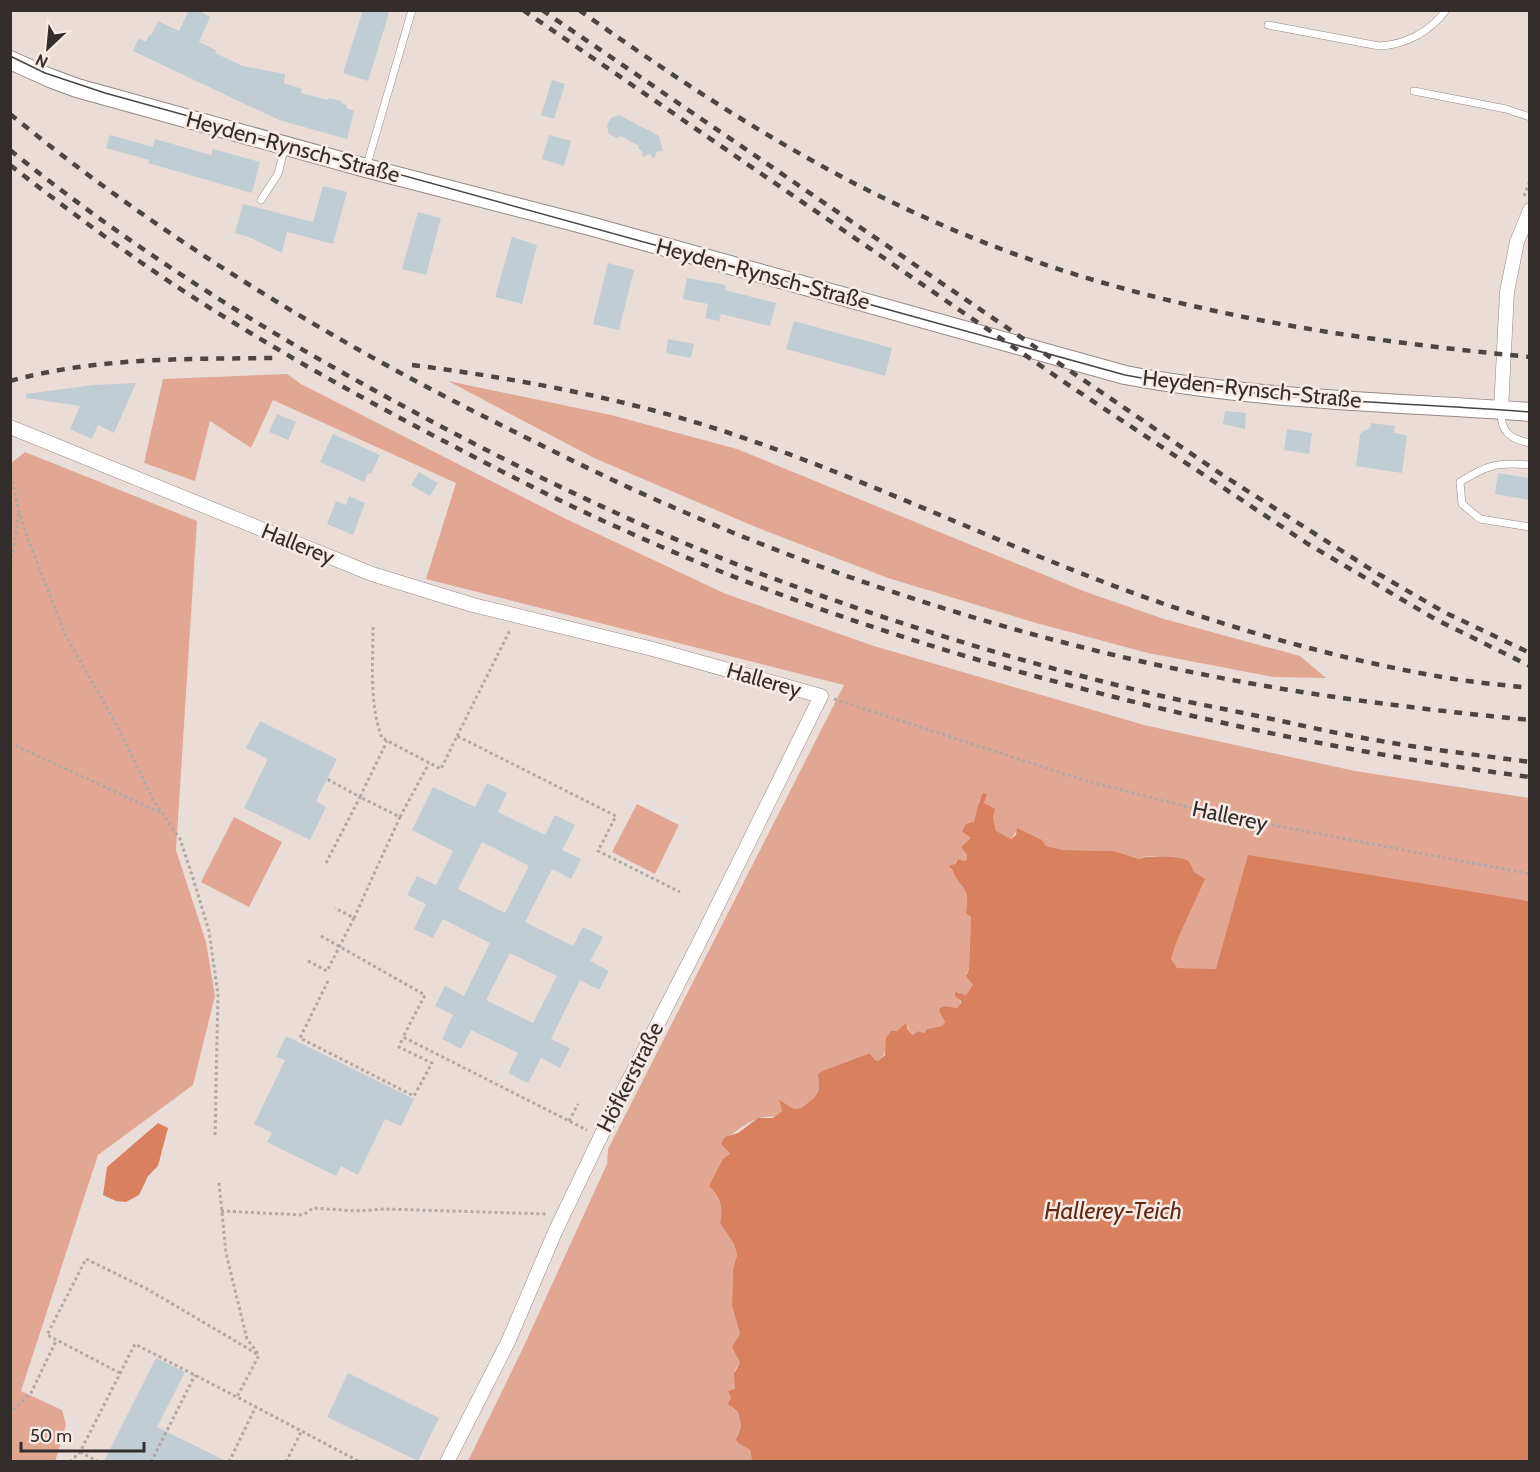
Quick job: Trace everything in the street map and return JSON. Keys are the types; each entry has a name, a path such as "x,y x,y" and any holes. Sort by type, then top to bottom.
{"main road":[{"name":"Heyden-Rynsch-Straße","path":"10,60 77,88 366,168 590,226 1125,375 1187,387 1266,395 1530,412"}],"street":[{"path":"1501,410 1507,292 1517,242 1530,210"},
{"name":"Hallerey","path":"12,432 372,574 414,588 473,605 649,648 821,696"},
{"name":"Höfkerstraße","path":"447,1461 508,1342 555,1232 600,1136 821,696"}],"lane":[{"path":"366,168 412,10"},
{"path":"1268,25 1379,46 1393,45 1416,37 1440,18 1446,10"},
{"path":"1414,91 1506,109 1530,117"},
{"path":"261,200 278,174 285,146"},
{"path":"1501,410 1501,425 1504,430 1510,436 1530,443"},
{"path":"1530,465 1505,463 1482,468 1460,482 1462,504 1480,519 1530,527"}],"path":[{"path":"10,469 19,511 65,634 119,729 153,800 180,839 209,931 218,994 215,1137"},
{"path":"10,630 11,564 19,511"},
{"path":"373,627 374,699 382,738 441,769 510,630"},
{"name":"Hallerey","path":"821,696 864,707 1086,781 1220,815 1530,874"},
{"path":"457,736 616,816 598,851 680,892"},
{"path":"326,863 387,741"},
{"path":"10,743 163,814"},
{"path":"308,961 327,971 400,817 429,763"},
{"path":"327,779 400,817"},
{"path":"335,908 354,918"},
{"path":"321,936 425,995 399,1047 432,1063 414,1096 300,1038 328,981"},
{"path":"403,1037 600,1136"},
{"path":"569,1121 578,1104"},
{"path":"219,1183 226,1253 247,1339 259,1355"},
{"path":"222,1211 303,1215 313,1208 356,1211 385,1209 553,1214"},
{"path":"120,1373 47,1335 86,1259 147,1290 259,1355"},
{"path":"10,1415 31,1393 56,1340"},
{"path":"70,1461 80,1452 135,1344 360,1461"},
{"path":"237,1397 259,1355"},
{"path":"152,1461 195,1375"},
{"path":"229,1461 256,1406"},
{"path":"286,1461 302,1430"},
{"path":"80,1452 99,1461"}],"shaded area":[{"path":"287,374 301,384 564,518 726,594 874,646 1144,725 1355,771 1529,798 1529,901 1490,896 1216,970 1176,968 1171,959 1194,872 1180,859 1154,856 1139,859 1114,851 1064,850 1046,846 1016,832 1011,839 996,832 993,816 984,802 987,794 979,800 971,839 961,847 967,859 957,860 951,869 968,893 966,912 971,917 969,969 966,974 973,985 966,995 955,993 961,1003 957,1008 945,1006 939,1011 945,1022 942,1026 927,1029 924,1033 918,1031 913,1035 907,1028 908,1025 897,1031 891,1031 884,1055 878,1061 870,1053 822,1071 818,1074 819,1090 814,1098 801,1108 794,1109 779,1101 782,1111 779,1114 750,1122 721,1144 730,1154 709,1186 719,1199 720,1223 734,1244 737,1255 733,1269 732,1306 740,1334 734,1345 740,1362 735,1370 736,1385 729,1402 731,1407 738,1412 741,1426 737,1435 738,1443 750,1450 752,1461 468,1461 522,1350 607,1164 608,1149 844,685 426,579 456,483 273,400 251,448 210,421 195,481 144,463 163,379"},
{"path":"448,381 611,415 737,449 1086,592 1164,619 1300,656 1326,678 1273,677 1148,653 1036,623 888,578 758,528 594,458"},
{"path":"25,452 197,521 176,850 206,942 215,996 193,1085 98,1155 21,1391 62,1410 66,1425 55,1462 10,1461 10,464"},
{"path":"637,804 679,825 655,874 612,852"},
{"path":"234,817 282,842 249,907 201,882"}],"water":[{"name":"Hallerey-Teich","path":"983,793 987,794 984,803 995,809 993,816 996,831 1011,839 1016,835 1017,828 1042,840 1046,846 1064,850 1114,851 1139,859 1163,856 1187,860 1194,872 1205,879 1177,940 1171,959 1177,968 1216,969 1248,855 1529,901 1529,1461 752,1461 750,1450 736,1440 741,1426 738,1412 728,1404 731,1397 728,1391 735,1389 734,1374 740,1362 732,1347 740,1334 732,1306 733,1269 737,1255 734,1244 720,1223 719,1199 709,1186 723,1159 730,1154 721,1144 725,1137 738,1133 758,1118 773,1118 782,1111 779,1100 794,1109 801,1108 814,1098 819,1090 818,1074 822,1071 870,1053 878,1061 885,1055 886,1038 891,1031 897,1031 905,1024 913,1035 918,1031 924,1033 927,1029 942,1026 945,1022 939,1011 940,1008 945,1006 957,1008 961,1003 955,996 955,992 966,995 973,985 966,976 969,969 971,917 966,913 966,891 949,866 955,864 958,859 964,861 967,859 961,847 971,838 962,831 966,824 974,822"},
{"path":"158,1123 168,1128 158,1166 148,1176 139,1195 126,1202 116,1201 103,1195 107,1167"}],"building":[{"path":"189,10 198,10 210,17 199,42 216,50 215,53 243,66 285,74 284,83 302,89 301,93 342,101 341,103 347,105 346,108 354,111 347,139 279,120 133,51 139,38 146,42 149,35 151,36 158,21 179,31"},
{"path":"363,10 380,10 389,13 368,81 343,73"},
{"path":"552,80 565,84 554,119 541,115"},
{"path":"619,115 659,136 663,151 657,152 654,158 649,154 643,157 639,146 621,136 617,138 609,134 607,125 611,118"},
{"path":"110,135 153,147 155,139 211,155 213,149 260,162 252,193 148,163 149,160 106,148"},
{"path":"549,135 571,141 564,166 542,159"},
{"path":"323,186 347,192 333,244 287,232 282,253 249,237 235,233 243,204 313,222"},
{"path":"418,212 441,218 426,275 402,269"},
{"path":"512,237 537,245 522,304 495,297"},
{"path":"608,263 634,270 619,330 593,324"},
{"path":"687,278 726,285 725,290 776,303 770,326 721,314 719,321 705,318 708,304 683,299"},
{"path":"794,321 892,348 885,376 786,349"},
{"path":"668,339 694,344 691,358 666,353"},
{"path":"136,383 114,433 98,425 92,439 70,429 80,406 26,398 26,394 94,385"},
{"path":"1225,411 1246,413 1245,429 1223,424"},
{"path":"277,414 296,422 288,440 269,432"},
{"path":"1371,423 1395,426 1394,433 1407,435 1402,473 1356,466 1360,435 1370,428"},
{"path":"1287,429 1312,433 1309,454 1284,450"},
{"path":"333,434 380,455 371,474 368,473 364,482 320,462"},
{"path":"419,472 438,483 430,496 411,485"},
{"path":"1498,473 1530,478 1530,500 1495,494"},
{"path":"349,496 365,503 353,535 327,524 336,501 346,505"},
{"path":"260,721 337,759 316,801 326,807 310,840 244,808 268,759 246,748"},
{"path":"487,783 507,793 498,812 545,835 555,815 575,825 562,850 581,859 571,879 552,869 525,922 573,946 583,927 603,937 590,961 609,971 599,990 580,980 551,1039 570,1048 560,1068 541,1058 528,1083 508,1073 518,1053 471,1030 461,1049 442,1039 453,1015 435,1006 445,986 464,996 490,943 443,919 433,938 414,929 426,904 407,895 417,876 436,885 453,851 412,830 433,787 475,807","holes":["482,842 529,866 505,913 458,889","510,953 557,976 533,1023 486,1000"]},
{"path":"286,1036 414,1099 401,1126 385,1119 358,1175 341,1166 336,1176 267,1142 272,1133 254,1124 285,1060 276,1057"},
{"path":"156,1358 185,1372 157,1427 226,1461 104,1461"},
{"path":"348,1373 439,1418 418,1461 327,1417"}],"tram line":[{"path":"10,56 45,73 105,93 1125,375 1276,395 1530,412"}],"railway":[{"path":"523,10 1073,388 1308,544 1435,619 1530,666"},
{"path":"542,10 1224,476 1375,572 1444,612 1530,653"},
{"path":"579,10 662,68 790,148 878,196 996,247 1070,273 1221,312 1374,339 1530,357"},
{"path":"10,114 119,198 176,237 292,311 352,346 569,459 731,532 859,580 991,623 1124,657 1191,672 1317,694 1530,720"},
{"path":"10,150 140,247 278,335 482,448 594,503 708,553 766,576 904,624 984,649 1105,682 1352,736 1530,762"},
{"path":"10,165 163,277 216,312 310,368 549,495 617,527 728,574 898,635 1129,701 1357,750 1530,777"},
{"path":"10,381 43,373 109,363 176,359 276,358"},
{"path":"412,365 577,392 698,423 790,454 1044,559 1147,598 1222,623 1376,664 1454,679 1530,688"}]}
